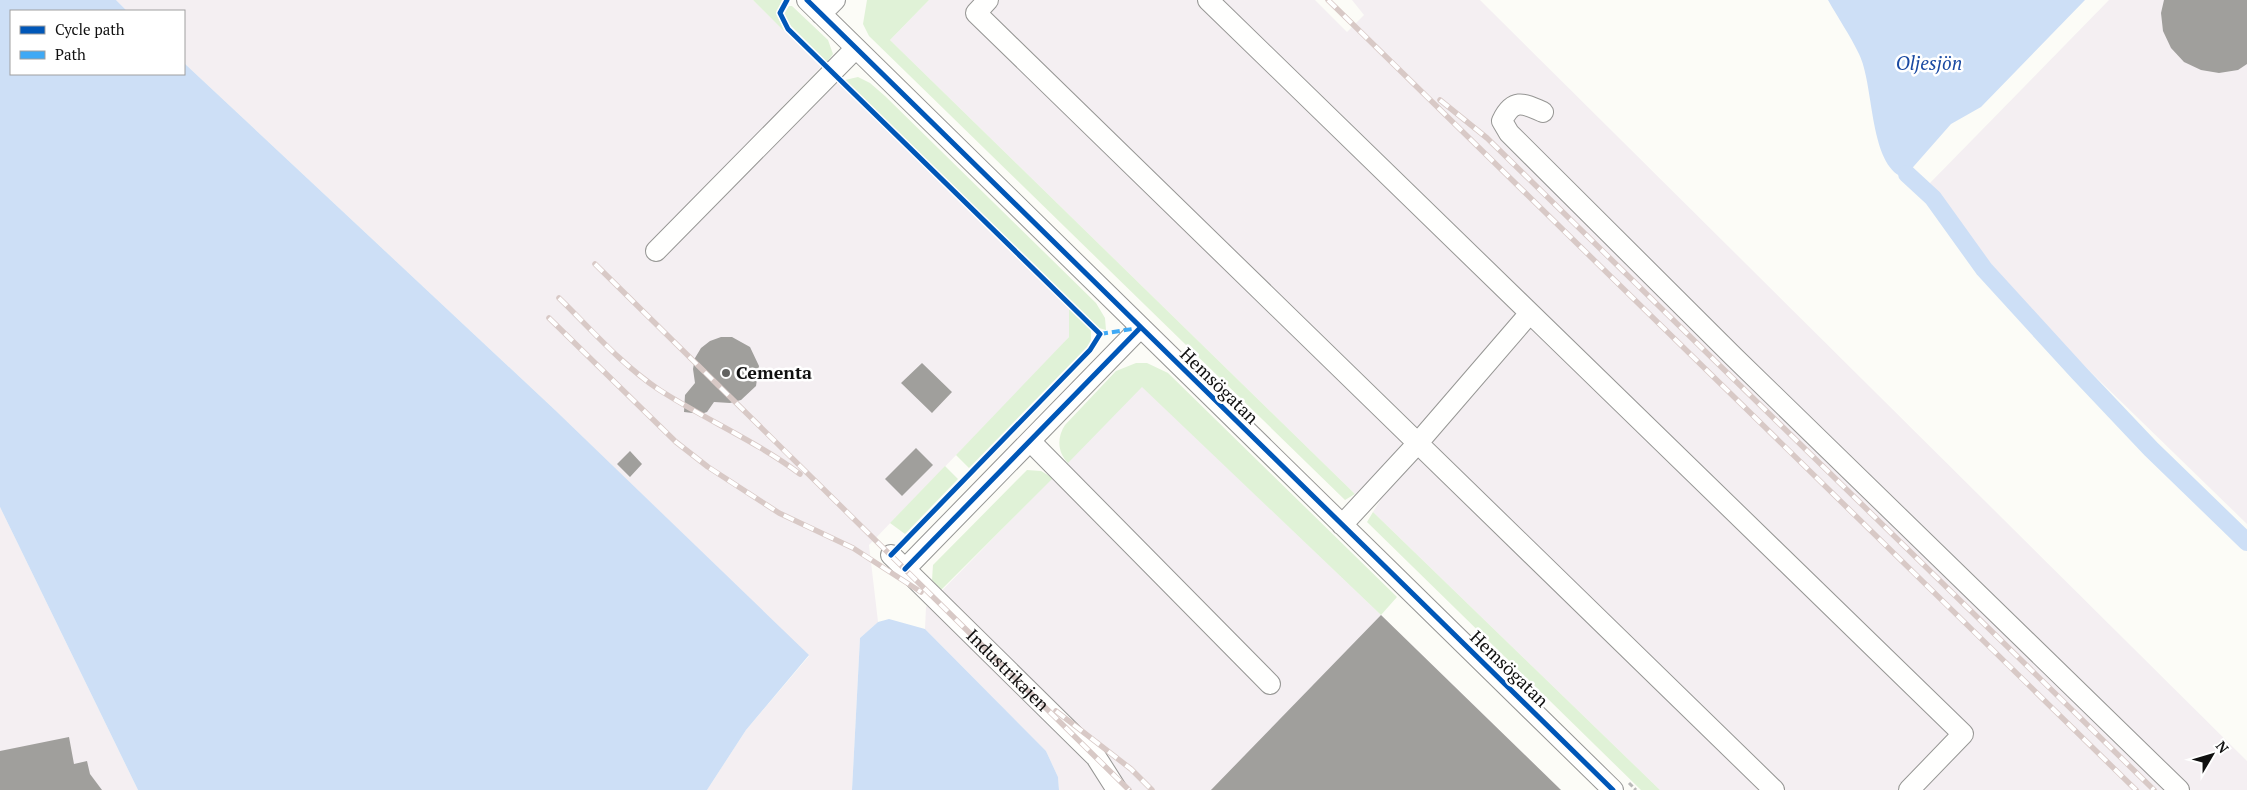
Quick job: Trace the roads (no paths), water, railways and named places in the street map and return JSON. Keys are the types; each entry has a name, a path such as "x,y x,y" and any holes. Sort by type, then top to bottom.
{"street":[{"name":"Hemsögatan","path":"807,0 1613,790"},
{"path":"821,14 835,0"},
{"path":"988,0 976,13 1774,790"},
{"path":"1208,0 1963,734 1909,790"},
{"path":"656,251 855,49"},
{"path":"1543,112 1525,104 1514,105 1507,110 1502,121 1509,133 1733,356 2179,790"},
{"path":"1342,525 1417,444 1530,313"},
{"path":"905,569 1140,328"},
{"path":"1030,441 1270,684"},
{"name":"Industrikajen","path":"891,555 1096,757 1117,790"}],"water":[{"path":"0,0 116,0 126,10 10,10 10,75 185,75 185,64 555,410 809,655 746,730 707,790 138,790 0,507"},
{"name":"Oljesjön","path":"1828,0 2085,0 1981,107 1951,124 1907,174 1900,176 1890,167 1877,138 1864,67 1859,54"},
{"path":"889,619 925,629 1046,751 1058,777 1059,790 852,790 860,638 878,622"}],"waterway":[{"path":"1907,174 1933,198 1984,269 2079,373 2151,449 2247,542"}],"railway":[{"path":"1328,0 2136,790"},
{"path":"1440,100 1487,138 2154,790"},
{"path":"595,264 1129,790"},
{"path":"559,298 631,369 644,379 676,400 766,451 800,474"},
{"path":"549,318 676,442 708,467 779,513 853,548 921,592"},
{"path":"1056,711 1131,769 1152,790"}],"place":[{"name":"Cementa","path":"726,373"}]}
